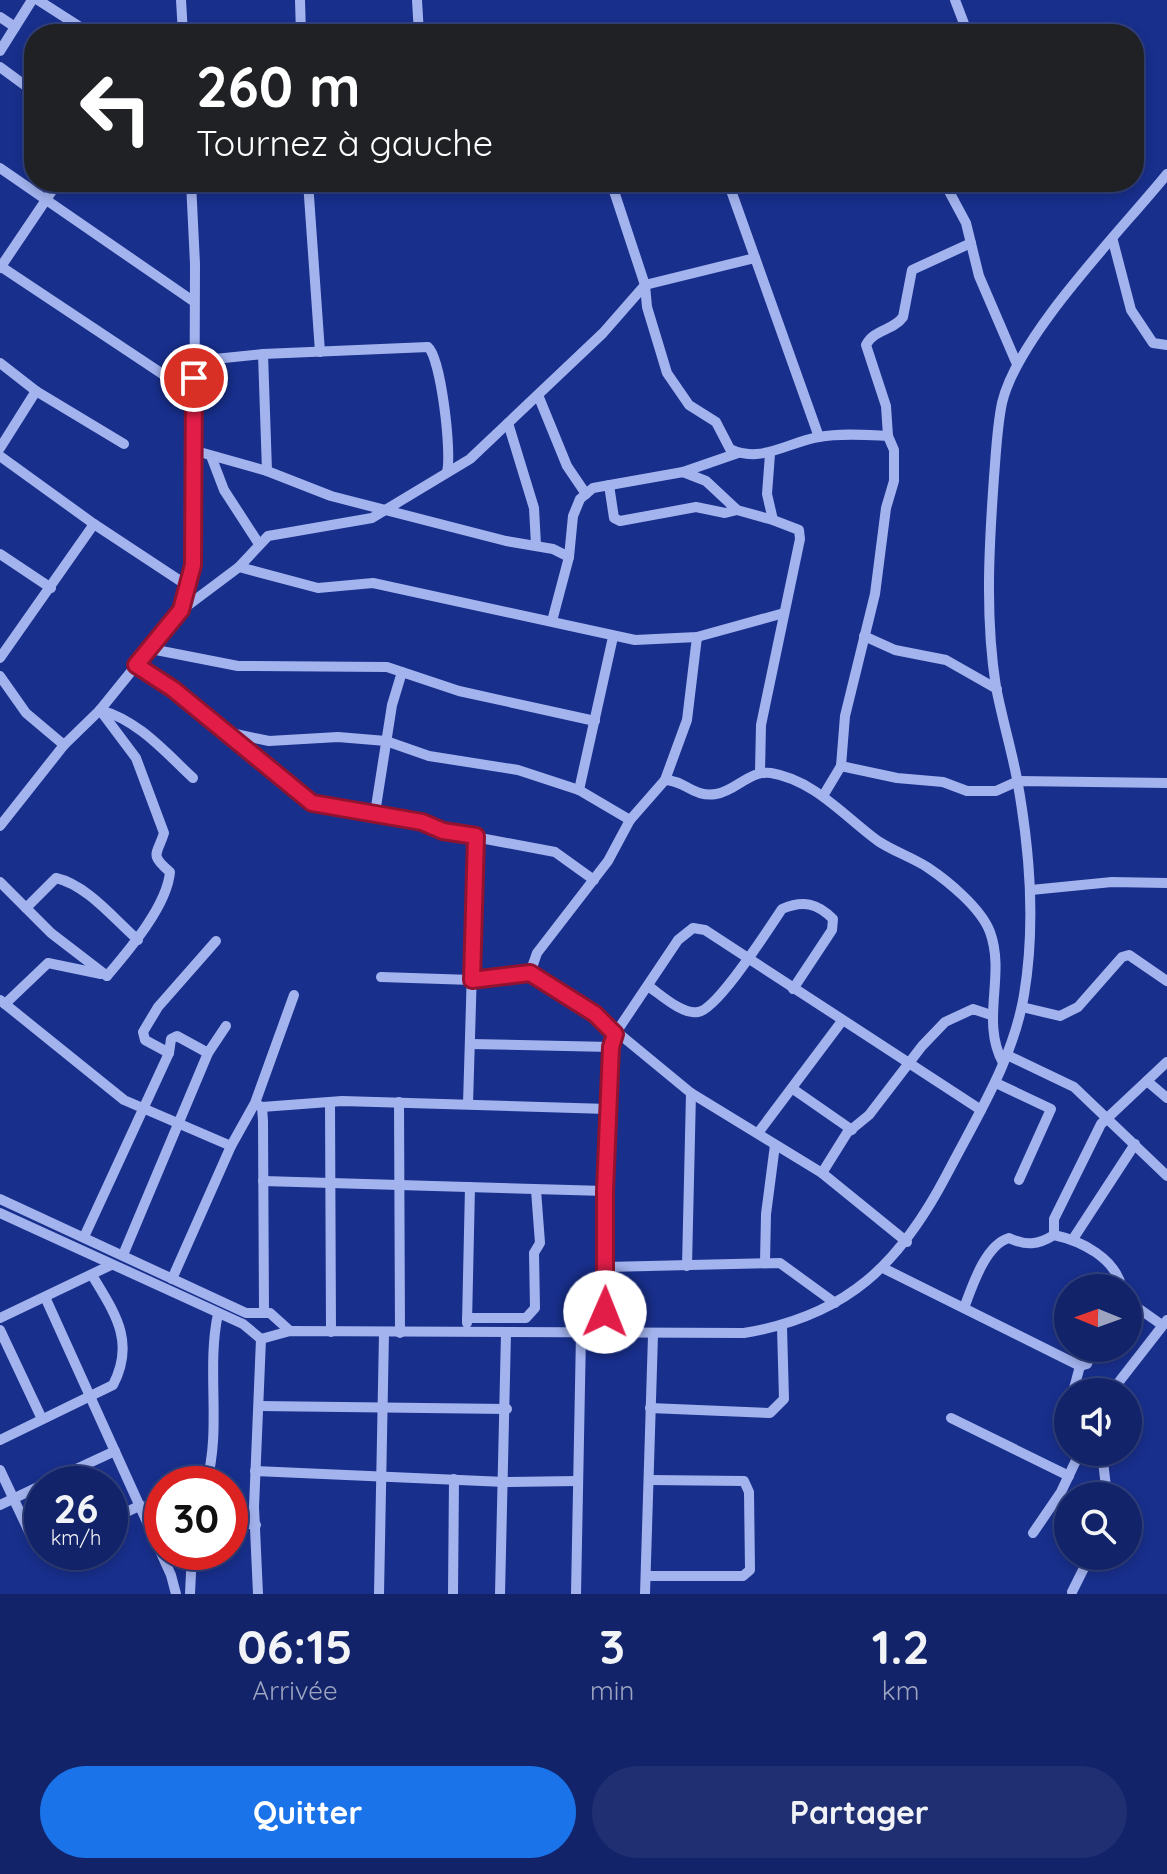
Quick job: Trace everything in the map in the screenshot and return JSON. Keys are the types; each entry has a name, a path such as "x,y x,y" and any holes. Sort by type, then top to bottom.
{"street":[{"path":"0,51 32,0"},
{"path":"38,0 75,24"},
{"path":"181,0 182,24"},
{"path":"300,0 301,24"},
{"path":"417,0 418,24"},
{"path":"955,0 964,24"},
{"path":"0,17 15,27"},
{"path":"0,67 24,85"},
{"path":"0,168 24,184"},
{"path":"261,1339 290,1331 716,1336 782,1327 835,1303 883,1268 907,1242 935,1198 996,1083 1022,1007 1028,968 1031,890 1018,781 997,689 989,619 990,528 1001,406 1016,362 1167,174"},
{"path":"36,192 193,301"},
{"path":"52,192 0,266 194,395"},
{"path":"181,610 193,565 196,451 188,192"},
{"path":"309,192 320,352"},
{"path":"614,192 645,285 650,320 672,384 689,405 713,419 725,443 738,453"},
{"path":"732,192 819,437"},
{"path":"951,192 966,223 994,317 1016,362"},
{"path":"1113,241 1131,310 1153,343 1167,345"},
{"path":"823,796 841,766 845,716 894,481 894,450 888,436 886,406 867,340 903,317 912,270 971,243"},
{"path":"0,826 64,745 100,710 181,610 239,567 268,536 372,518 386,511 470,459 603,333 645,285 755,258"},
{"path":"195,361 416,345 434,352 449,449 447,472"},
{"path":"263,354 267,471"},
{"path":"0,363 36,391 124,444"},
{"path":"0,448 36,391"},
{"path":"538,395 567,466 586,494"},
{"path":"508,423 534,508 536,545"},
{"path":"552,621 569,557 573,516 586,494 609,485 683,472 738,453 770,454 784,446 819,437 888,436"},
{"path":"196,451 267,471 331,496 506,541 536,545 569,557"},
{"path":"770,454 767,494 773,520"},
{"path":"0,456 94,524 188,586"},
{"path":"211,456 224,490 259,544"},
{"path":"683,472 706,481 737,510 799,530 800,539 761,725 760,772"},
{"path":"609,485 614,518 620,521 696,507 725,513 737,510"},
{"path":"0,658 94,524"},
{"path":"0,554 51,588"},
{"path":"239,567 318,588 373,583 439,601 594,629 613,637 635,640 697,637 784,613"},
{"path":"864,636 895,650 946,660 997,689"},
{"path":"579,790 613,637"},
{"path":"530,973 537,953 594,880 630,820 665,780 687,720 697,637"},
{"path":"151,649 238,666 387,667 459,691 595,721"},
{"path":"136,665 154,675 312,803 422,822 443,831 555,852 594,880"},
{"path":"375,813 386,741 402,672"},
{"path":"0,676 26,713 64,745"},
{"path":"100,710 121,715 193,778"},
{"path":"100,710 136,758 164,833 155,851 156,857 170,872 170,881 138,940 107,976"},
{"path":"225,731 269,741 338,737 386,741 429,756 518,770 579,790 630,820"},
{"path":"841,766 897,778 943,782 967,791 996,791 1018,781 1167,783"},
{"path":"665,780 674,780 694,794 712,795 727,792 760,772 798,782 823,796 880,842 928,867 985,920 996,955 991,1015 993,1044 1005,1059 1074,1087 1167,1176"},
{"path":"468,1104 476,836"},
{"path":"26,908 48,883 56,878 64,880 92,899 138,940"},
{"path":"0,882 51,933 107,976"},
{"path":"1031,890 1112,882 1167,883"},
{"path":"648,986 686,1010 698,1012 710,1005 748,960 782,909 806,903 822,907 833,919 832,930 793,989"},
{"path":"605,1334 605,1191 611,1047 615,1034 678,940 693,928 705,930 981,1110"},
{"path":"169,1053 145,1040 143,1032 158,1007 216,941"},
{"path":"1022,1007 1060,1016 1078,1007 1111,967 1129,955 1167,981"},
{"path":"107,976 48,963 3,1002 100,1082 143,1110 231,1146"},
{"path":"381,977 472,980 530,973 595,1014 615,1034 691,1093 822,1173 907,1242"},
{"path":"172,1279 231,1146 259,1105 294,995"},
{"path":"822,1173 852,1130 869,1115 945,1022 973,1009 991,1015"},
{"path":"758,1133 842,1021"},
{"path":"123,1255 208,1053 226,1026"},
{"path":"84,1237 169,1053 171,1039 177,1036 208,1053"},
{"path":"470,1044 611,1047"},
{"path":"1054,1235 1054,1219 1101,1124 1167,1062"},
{"path":"1147,1081 1167,1098"},
{"path":"996,1083 1051,1109 1019,1180"},
{"path":"793,1089 852,1130"},
{"path":"687,1266 691,1093"},
{"path":"259,1105 399,1102 608,1109"},
{"path":"399,1102 400,1333"},
{"path":"330,1103 331,1332"},
{"path":"250,1327 259,1313 263,1181 259,1105"},
{"path":"1073,1239 1135,1144"},
{"path":"765,1262 766,1214 775,1145"},
{"path":"263,1181 605,1191"},
{"path":"466,1333 470,1187"},
{"path":"467,1318 526,1318 535,1308 534,1253 540,1243 536,1190"},
{"path":"0,1199 172,1279 277,1320 290,1331"},
{"path":"0,1213 250,1327 261,1339 255,1471 258,1594"},
{"path":"964,1308 978,1272 1001,1240 1041,1243 1054,1235 1073,1239 1112,1265 1116,1274"},
{"path":"606,1267 780,1263 835,1303"},
{"path":"0,1318 111,1265"},
{"path":"883,1268 1080,1366 1088,1362"},
{"path":"0,1440 113,1385 123,1337 119,1321 92,1275"},
{"path":"45,1297 171,1575 176,1594"},
{"path":"1122,1378 1165,1322 1142,1309"},
{"path":"208,1466 212,1427 212,1343 218,1314"},
{"path":"273,1336 277,1320"},
{"path":"650,1408 770,1413 784,1399 782,1327"},
{"path":"0,1330 42,1419"},
{"path":"379,1594 384,1333"},
{"path":"500,1594 507,1409 506,1333"},
{"path":"576,1594 581,1334"},
{"path":"645,1594 653,1335"},
{"path":"1077,1378 1080,1366"},
{"path":"259,1406 507,1409"},
{"path":"951,1418 1069,1476"},
{"path":"83,1466 115,1451"},
{"path":"1033,1533 1074,1466"},
{"path":"0,1470 24,1522"},
{"path":"255,1471 505,1482 577,1481"},
{"path":"453,1594 454,1479"},
{"path":"646,1576 743,1576 750,1570 749,1492 744,1481 650,1480"},
{"path":"0,1505 24,1494"},
{"path":"128,1511 144,1507"},
{"path":"248,1524 256,1525"},
{"path":"190,1594 191,1570"},
{"path":"1072,1592 1083,1570"}],"route":[{"path":"194,378 193,565 181,610 136,665 173,689 312,803 321,807 422,822 443,831 476,836 472,980 530,973 548,981 595,1014 615,1034 611,1047 605,1191 605,1312"}]}
